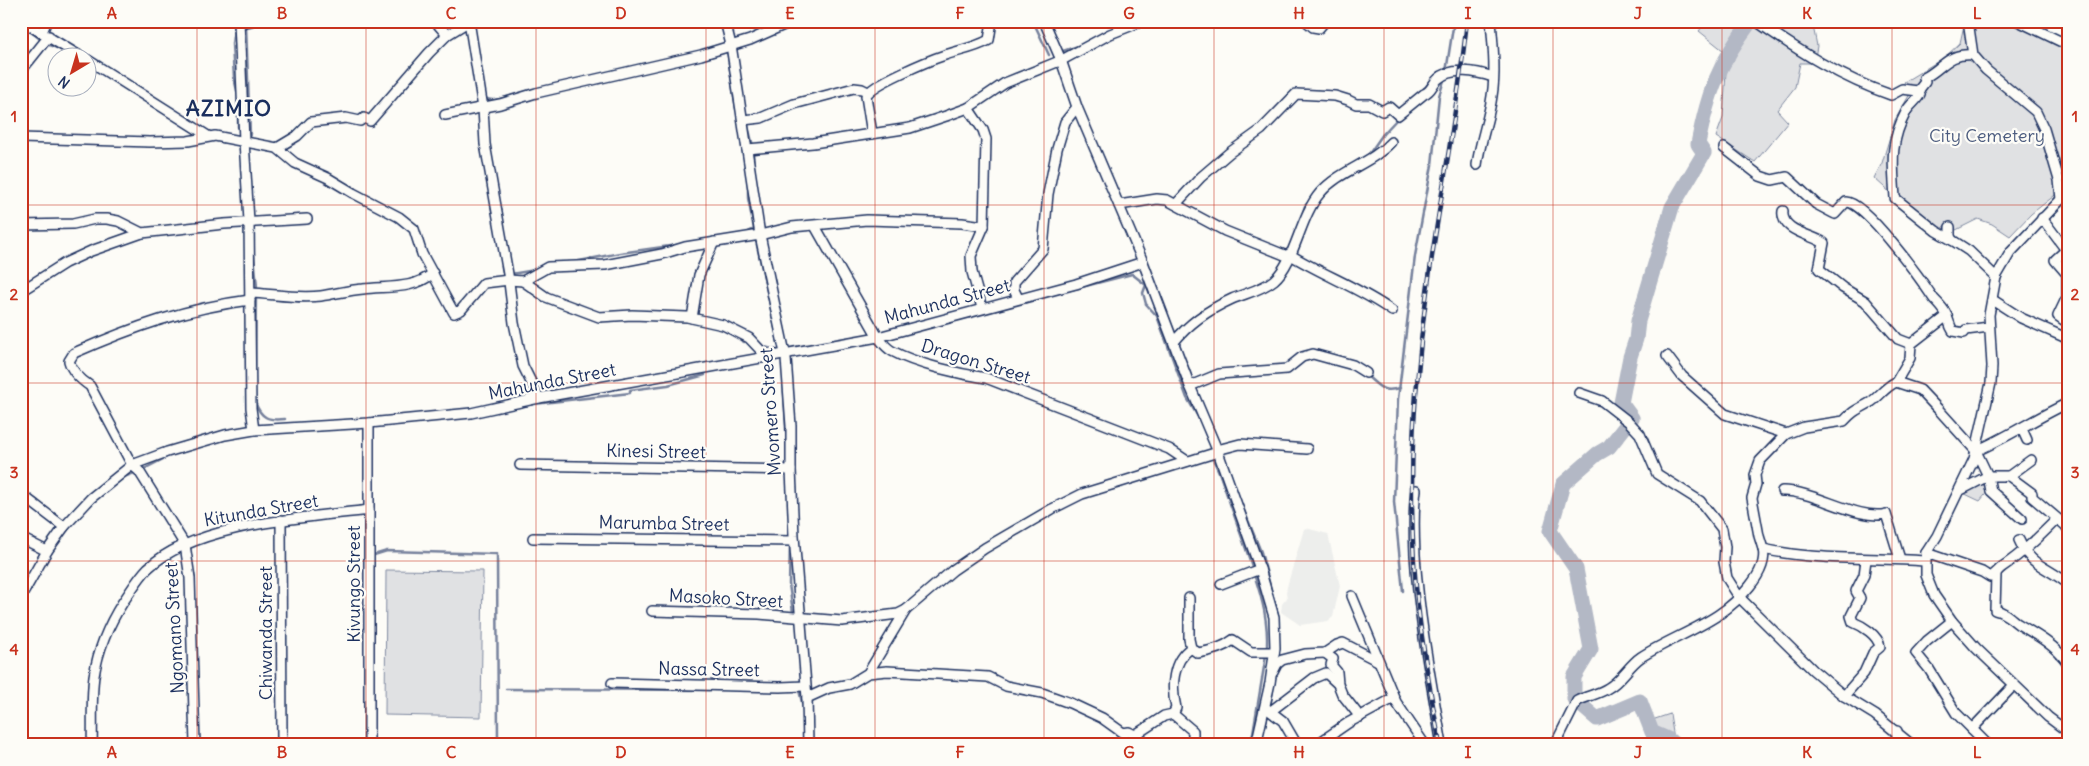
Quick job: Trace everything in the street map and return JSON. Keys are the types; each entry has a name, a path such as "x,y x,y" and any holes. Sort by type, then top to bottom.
{"street":[{"path":"22,21 67,48"},
{"path":"21,71 45,34 47,21"},
{"path":"251,21 239,22 249,222 251,408 254,430"},
{"path":"435,21 447,35"},
{"name":"Mvomero Street","path":"725,21 731,45 760,235 785,354 791,426 794,541 807,698 808,745"},
{"path":"445,115 483,108 536,92 701,55 750,40 793,21"},
{"path":"872,134 866,96 868,92 882,82 943,56 980,46 989,40 992,21"},
{"path":"1044,21 1061,60 1077,108 1143,262 1190,386 1218,451 1260,569 1274,617 1274,652 1268,708 1256,745"},
{"path":"1306,21 1313,27 1319,28 1325,21"},
{"path":"1477,165 1493,93 1491,21"},
{"path":"1756,21 1794,48 1862,85 1891,95 1902,89 1918,91"},
{"path":"2018,21 2068,45"},
{"path":"277,148 297,136 311,122 346,118 360,121 364,118 370,121 411,72 447,35 469,22 483,108 485,144 509,280 514,323 523,366 539,398"},
{"path":"747,149 910,128 968,108 1005,82 1061,60 1110,34 1138,22"},
{"path":"1970,23 1973,55 1986,70 2036,112 2044,129 2059,180 2066,196 2042,218 2010,253 1996,277 1989,315 1991,383 1976,451 1959,491 1926,557 1926,574 1934,595 1976,648 2048,717 2068,732"},
{"path":"1918,91 1925,82 1924,78 1937,70 1946,60 1961,54 1973,55"},
{"path":"98,66 208,136"},
{"path":"1176,204 1201,177 1261,130 1296,94 1335,96 1356,104 1369,104 1384,111 1389,107 1398,115 1424,94 1430,92 1439,78 1446,74 1475,72 1493,78"},
{"path":"743,120 761,118 794,104 854,88 868,92"},
{"path":"1918,91 1919,97 1907,109 1896,134 1892,161 1896,184 1896,198 1916,216 1969,251 1996,277"},
{"path":"968,108 983,130 986,139 984,226 971,256 972,272 982,308"},
{"path":"1018,298 1014,290 1014,282 1043,249 1048,194 1056,149 1065,122 1077,108"},
{"path":"21,138 150,142 188,141 208,136 277,148 295,163 328,178 406,222 414,229 422,254 454,313 461,310 484,283 509,280 523,281 546,297 599,317 632,314 692,318 723,326 750,338 766,356"},
{"path":"1174,342 1187,327 1210,311 1272,282 1284,268 1310,206 1320,193 1337,177 1372,158 1391,142"},
{"path":"1724,148 1760,176 1772,180 1787,178 1816,204 1835,214 1846,202 1852,202 1905,257 1947,316 1953,331 1964,332 1989,326"},
{"path":"1119,205 1157,199 1176,204 1225,231 1287,256 1289,254 1310,267 1362,292 1392,311"},
{"path":"1783,211 1784,220 1791,226 1802,234 1824,244 1819,269 1843,288 1865,301 1898,338 1911,344"},
{"path":"2042,218 2066,250 2055,260 2067,274 2067,297 2058,316 2068,323"},
{"path":"21,225 73,224 95,219 107,219 118,221 142,233"},
{"path":"21,291 82,255 142,233 249,222 307,219"},
{"path":"523,281 548,268 605,265 792,228 867,220 962,222 984,226"},
{"name":"Dragon Street","path":"814,226 878,337 891,351 996,382 1169,450 1187,462"},
{"path":"1950,227 1952,240"},
{"path":"692,318 699,276 714,242"},
{"name":"Mahunda Street","path":"21,597 47,551 64,527 92,498 132,465 167,452 225,435 254,430 369,424 471,412 766,356 878,337 1076,284 1143,262"},
{"path":"251,296 320,296 362,289 413,285 424,281 433,274"},
{"name":"Ngomano Street","path":"195,745 190,578 184,545 139,472 132,465 90,386 80,380 70,366 69,361 74,353 141,325 190,310 251,296"},
{"path":"1993,300 2021,318 2066,336"},
{"path":"1556,745 1577,701 1609,688 1639,658 1671,639 1714,618 1739,597 1756,577 1764,555 1752,498 1756,484 1755,475 1760,460 1786,434 1804,427 1844,421 1854,410 1871,402 1889,385 1896,382 1910,358 1911,344 1947,316"},
{"path":"1190,386 1219,374 1287,369 1302,357 1312,354 1353,366 1366,373"},
{"path":"1667,356 1682,376 1725,414 1786,434"},
{"path":"1896,382 1920,390 1976,451 1988,476 1991,491 2022,519"},
{"path":"1579,393 1602,401 1629,422 1640,434 1657,474 1700,501 1722,529 1727,578 1739,597 1813,670 1844,696 1897,731 1912,745"},
{"path":"1976,451 2022,429 2046,413 2068,403"},
{"name":"Kivungo Street","path":"369,424 369,745"},
{"path":"2022,429 2027,440"},
{"path":"868,673 906,610 953,570 985,548 1052,509 1082,494 1240,444 1307,449"},
{"path":"1959,491 1988,476 2009,476 2031,460"},
{"name":"Kinesi Street","path":"520,465 791,470"},
{"path":"2009,476 2032,493 2032,497 2068,530"},
{"path":"1416,490 1413,510 1417,588 1428,669 1442,745"},
{"path":"1782,491 1800,494 1860,511 1880,515 1886,514 1900,559"},
{"path":"21,494 64,527"},
{"name":"Kitunda Street","path":"92,745 94,677 103,642 118,611 141,575 149,567 194,539 220,532 281,520 369,510"},
{"path":"1763,549 1788,555 1866,560 1926,557 1982,572 1990,577 2024,552 2057,519"},
{"name":"Chiwanda Street","path":"281,520 282,745"},
{"path":"21,538 47,551"},
{"name":"Marumba Street","path":"533,538 794,541"},
{"path":"2018,540 2024,552 2033,562 2052,572 2068,584"},
{"path":"1844,696 1864,673 1873,654 1880,647 1879,642 1871,632 1853,622 1851,616 1860,598 1856,590 1864,575 1866,560"},
{"path":"1222,584 1260,569"},
{"path":"1996,574 1994,610 2001,611 2016,623 2039,636 2059,651 2068,663"},
{"path":"1352,596 1394,698 1425,745"},
{"path":"1189,598 1189,638 1192,648 1198,653 1222,647 1233,640 1251,652 1274,652"},
{"name":"Masoko Street","path":"652,611 759,614 842,621 898,614 906,610"},
{"path":"1952,620 1927,641 1916,654 1929,669 1956,713 1988,745"},
{"path":"1271,674 1282,660 1305,654 1325,652 1337,645 1343,644 1378,661"},
{"path":"1173,714 1176,708 1173,695 1174,674 1183,654 1192,648"},
{"path":"1325,652 1333,659 1331,665 1337,672 1338,684 1342,694 1360,717"},
{"path":"807,698 829,688 850,684 868,673 887,671 988,677 1006,686 1042,693 1070,703 1102,718 1126,734 1129,732 1137,735 1164,716 1173,714"},
{"path":"1268,708 1319,676 1328,674 1338,684"},
{"name":"Nassa Street","path":"612,683 805,686"},
{"path":"1972,729 2014,685"},
{"path":"1316,745 1394,698"},
{"path":"1268,708 1283,721 1297,745"},
{"path":"1173,714 1193,732 1193,745"},
{"path":"1891,745 1897,737 1897,731"}],"shaded area":[{"path":"1304,529 1328,534 1340,586 1333,617 1328,621 1300,625 1281,612 1282,604 1287,598 1288,583"}],"green space":[{"path":"1707,21 1812,21 1817,46 1814,63 1800,63 1795,87 1777,110 1788,122 1755,162 1716,137 1723,118 1726,72 1734,59 1699,31"},
{"name":"City Cemetery","path":"1965,21 2026,21 2068,42 2068,175 2066,180 2068,177 2068,206 2055,200 2059,192 2031,214 2010,236 1992,224 1978,219 1954,231 1945,225 1941,230 1905,206 1874,178 1882,163 1895,120 1911,92 1904,82 1945,57 1960,43"},
{"path":"1979,481 1989,490 1980,501 1961,492"},
{"path":"386,570 483,571 481,717 385,715"},
{"path":"1670,714 1675,745 1649,745 1643,723"}],"waterway":[{"path":"235,21 232,44 234,78 238,95 238,127"},
{"path":"446,28 454,21"},
{"path":"1033,21 1049,55"},
{"path":"1117,27 1126,21"},
{"path":"1446,72 1454,21"},
{"path":"1675,745 1668,739 1652,732 1640,701 1597,719 1574,699 1574,677 1591,649 1576,569 1550,531 1563,484 1597,454 1609,447 1632,418 1621,403 1630,357 1636,339 1638,321 1672,207 1704,153 1698,144 1706,109 1716,79 1740,36 1751,21"},
{"path":"246,24 250,135"},
{"path":"28,29 40,39"},
{"path":"49,45 57,48"},
{"path":"1060,52 1081,45"},
{"path":"727,50 736,109"},
{"path":"1403,591 1394,502 1398,399 1415,256 1432,165 1439,96 1445,77"},
{"path":"485,98 493,100 508,97"},
{"path":"1360,160 1369,154 1383,134 1398,118"},
{"path":"747,122 753,146"},
{"path":"753,151 754,170"},
{"path":"1103,157 1131,223"},
{"path":"744,234 754,229 748,198 748,182"},
{"path":"1301,218 1305,206 1310,201"},
{"path":"756,241 780,351 761,346"},
{"path":"253,244 257,287"},
{"path":"574,262 677,245"},
{"path":"511,274 535,270"},
{"path":"1070,290 1132,274 1146,285 1143,293 1146,304 1157,316 1187,398 1202,424"},
{"path":"255,367 256,296"},
{"path":"725,331 744,342"},
{"path":"1184,359 1193,381"},
{"path":"508,409 534,404 630,393 630,390 668,385 705,375 704,372 706,372"},
{"path":"783,374 787,448"},
{"path":"1367,376 1382,388 1389,390 1400,388"},
{"path":"529,386 532,398"},
{"path":"255,402 260,412 266,417 270,419 285,419"},
{"path":"377,426 411,423"},
{"path":"142,470 173,454"},
{"path":"1212,457 1253,569"},
{"path":"121,478 137,472"},
{"path":"21,489 38,501"},
{"path":"1237,493 1261,552 1278,615"},
{"path":"790,544 789,584 793,612"},
{"path":"373,563 374,555 387,551 497,554 498,745"},
{"path":"1254,574 1264,611 1267,629 1267,649"},
{"path":"1278,621 1279,633"},
{"path":"1251,745 1266,655"},
{"path":"506,689 709,690"},
{"path":"797,690 799,690 803,707"},
{"path":"1270,707 1273,690"},
{"path":"1263,731 1269,713"},
{"path":"373,736 374,745"}],"railway":[{"path":"1440,745 1418,608 1412,512 1413,436 1423,319 1456,106 1467,21"}],"district":[{"name":"AZIMIO","path":"229,108"}]}
